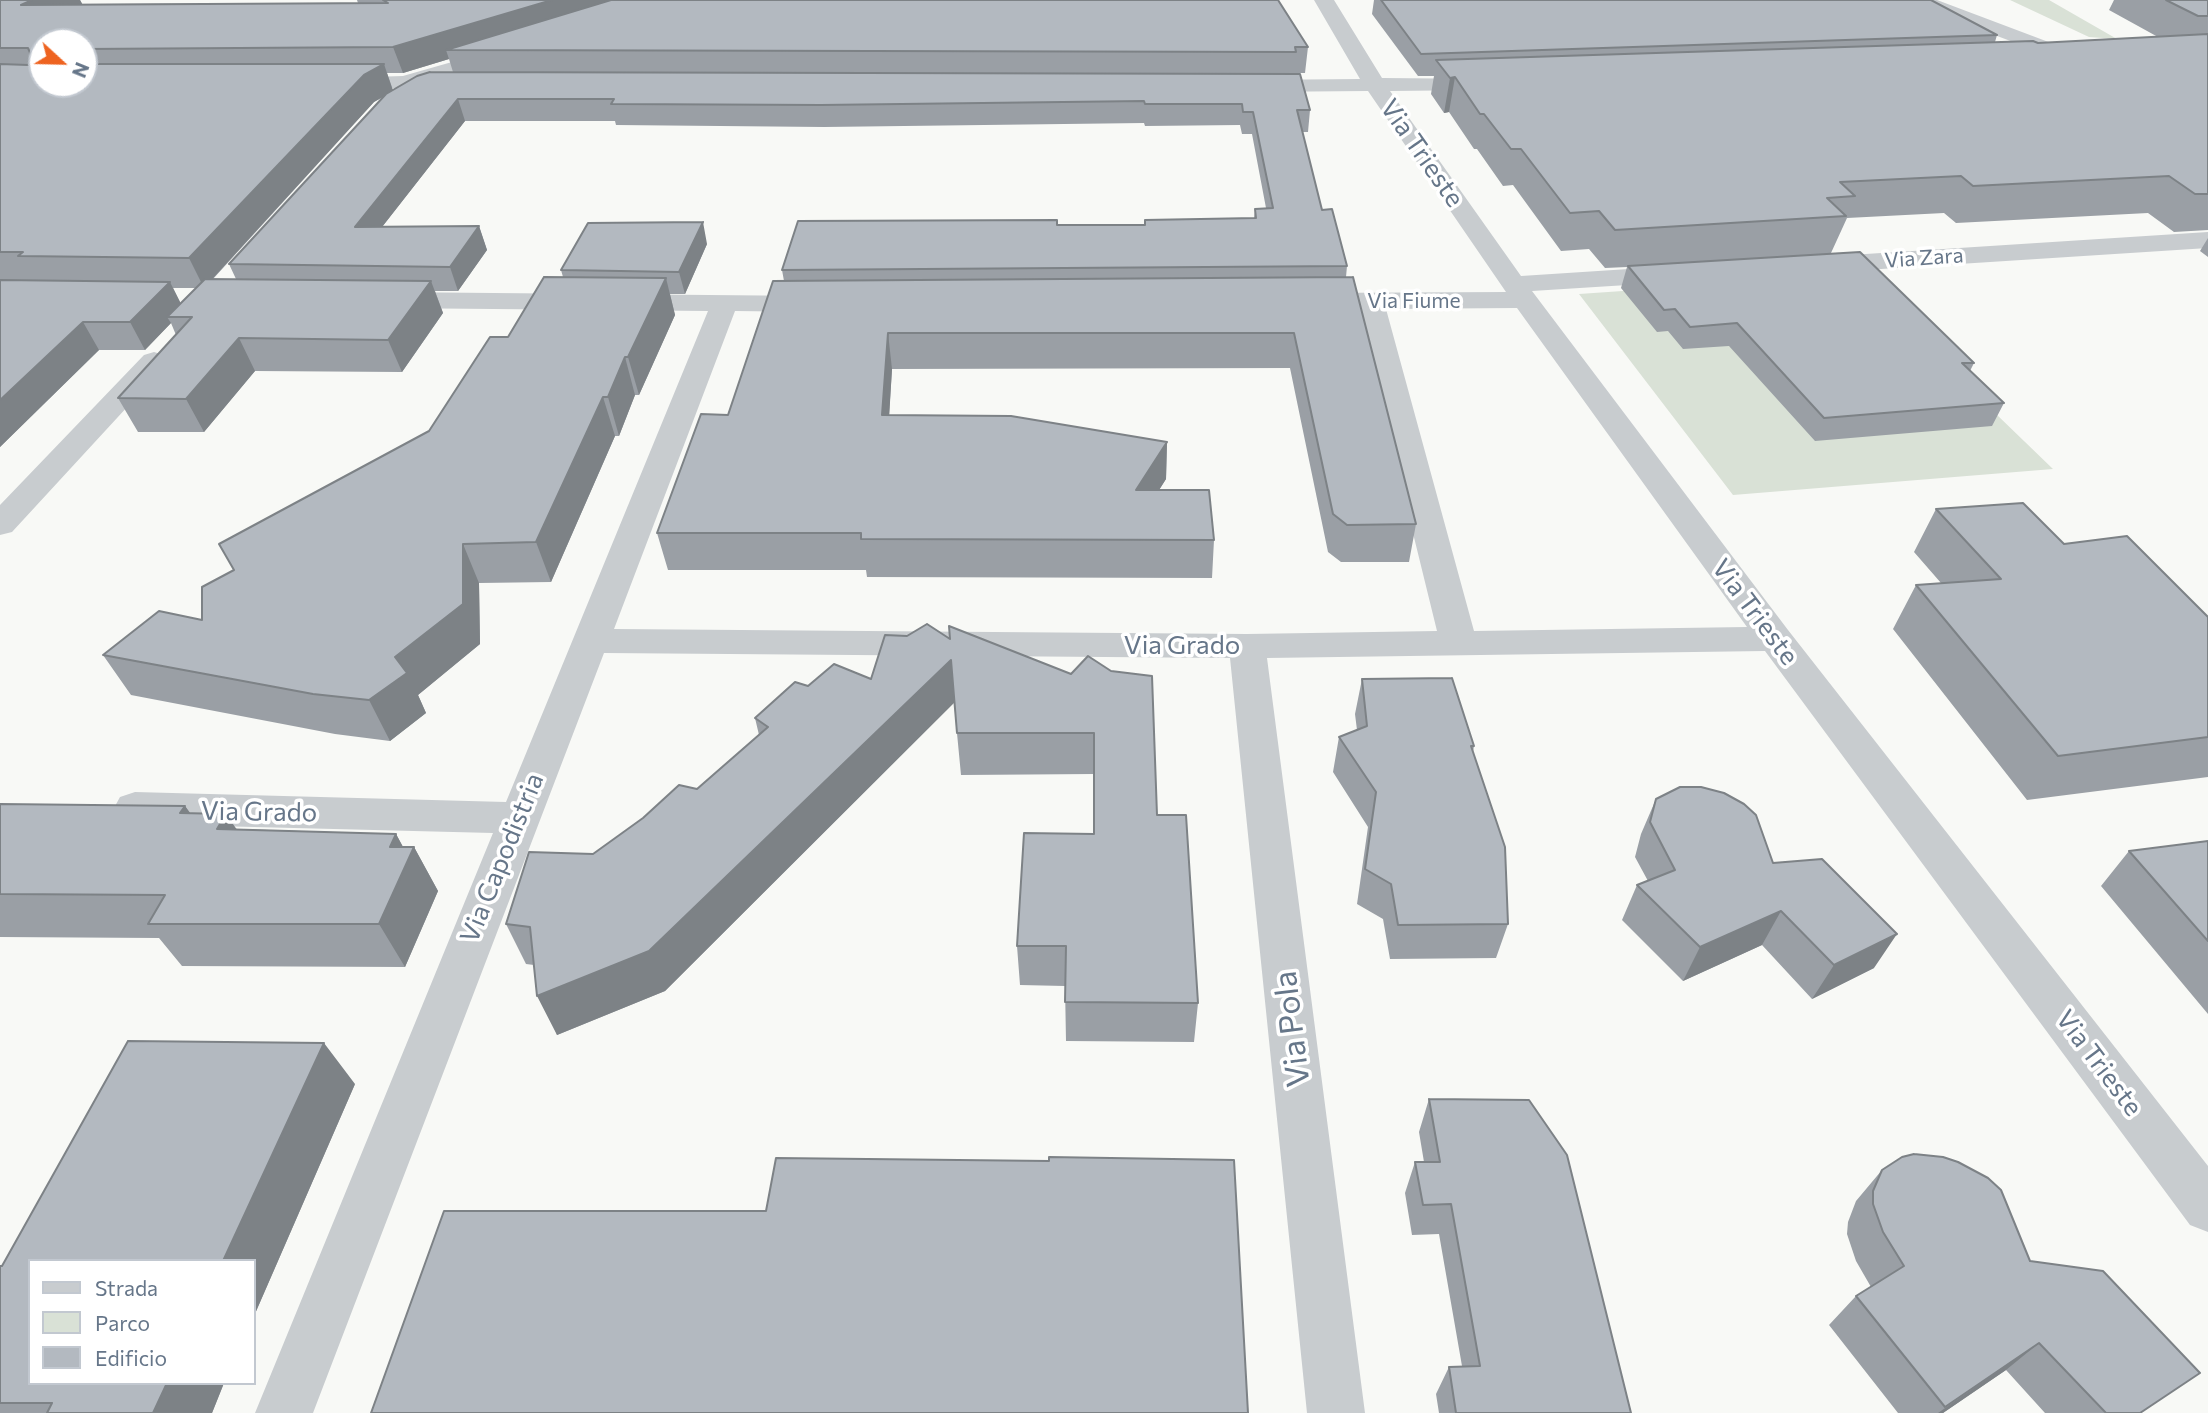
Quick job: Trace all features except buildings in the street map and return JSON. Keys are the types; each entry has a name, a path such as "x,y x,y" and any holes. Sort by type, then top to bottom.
{"street":[{"name":"Via Trieste","path":"1324,0 1376,87 1520,292 1775,639 2208,1207"},
{"path":"1919,0 1968,9 1991,18 1995,11 2093,58"},
{"path":"1968,9 2093,58"},
{"path":"392,95 523,47"},
{"path":"2028,65 2093,58"},
{"path":"321,84 392,95 471,82 475,66 483,60"},
{"path":"1234,86 1376,87 1500,83"},
{"name":"Via Zara","path":"1796,266 2208,240"},
{"path":"1520,292 1699,273"},
{"name":"Via Fiume","path":"1288,301 1370,301 1520,292"},
{"path":"366,300 848,304"},
{"path":"1370,301 1458,641"},
{"name":"Via Capodistria","path":"284,1413 518,818 724,305"},
{"path":"0,525 177,337"},
{"name":"Via Grado","path":"589,641 1247,646 1458,641 1775,639"},
{"name":"Via Pola","path":"1247,646 1336,1413"},
{"name":"Via Grado","path":"95,807 518,818"}],"green space":[{"path":"2010,0 2049,0 2117,39 2089,37"},
{"path":"1855,275 2053,469 1733,495 1579,294"}]}
